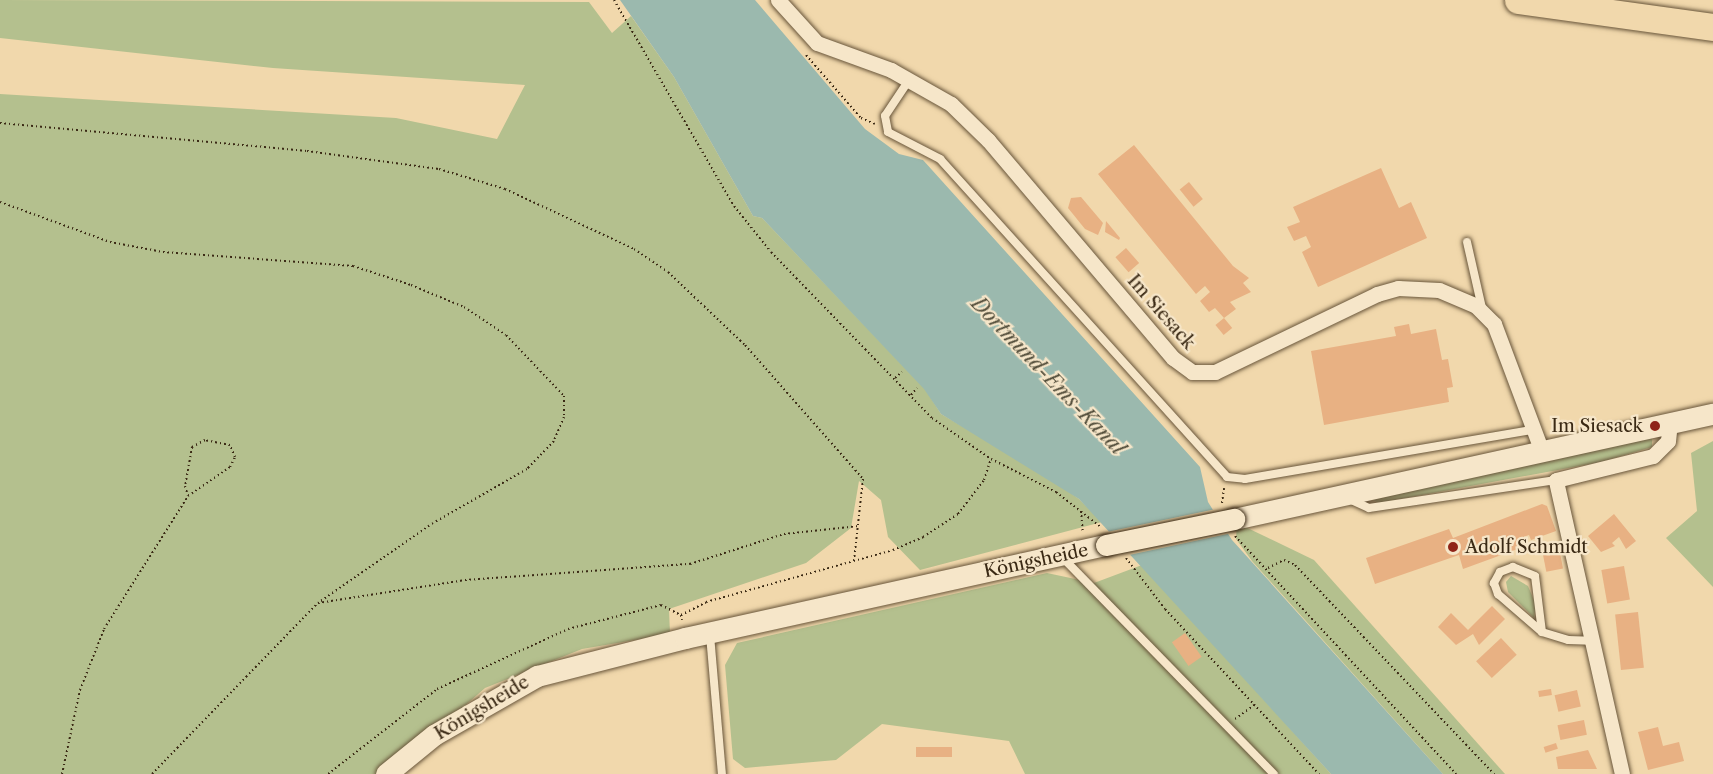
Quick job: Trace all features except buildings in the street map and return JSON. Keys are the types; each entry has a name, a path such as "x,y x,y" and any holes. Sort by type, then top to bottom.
{"highway":[{"path":"1518,0 1713,27"}],"main road":[{"name":"Königsheide","path":"386,774 434,735 537,676 710,632 1060,555 1105,538 1229,519 1344,496 1713,414"}],"street":[{"name":"Im Siesack","path":"778,0 796,23 817,43 909,80 951,104 988,140 1173,358 1192,372 1215,372 1351,303 1398,288 1439,290 1482,310"},
{"path":"1482,310 1505,344 1542,452"},
{"path":"1622,774 1556,480 1653,456 1668,441 1670,423"}],"lane":[{"path":"909,80 883,122 896,138 940,159 1227,477 1269,476 1533,430"},
{"path":"1467,242 1482,310"},
{"path":"1344,496 1369,508 1556,480"},
{"path":"1060,555 1274,774"},
{"path":"1542,632 1535,576 1513,567 1500,572 1494,583 1498,594 1542,632 1568,640 1591,641"},
{"path":"710,632 722,774"}],"path":[{"path":"614,0 734,206 771,252 932,418 991,459 1081,510 1105,538"},
{"path":"796,23 802,46 833,88 861,118 872,125 883,122"},
{"path":"0,123 366,158 439,169 555,210 634,249 668,272 745,345 863,479 854,561"},
{"path":"0,202 110,242 163,252 353,266 411,285 464,307 506,335 564,396 564,417 554,441 527,469 433,523 318,603 152,774"},
{"path":"894,379 902,372"},
{"path":"910,395 917,388"},
{"path":"62,774 80,690 104,629 188,496 230,466 236,457 230,445 205,440 192,447 185,486 188,496"},
{"path":"681,615 706,602 893,550 942,527 984,480 991,459"},
{"path":"1227,477 1229,519 1268,568 1456,774"},
{"path":"1081,510 1084,538"},
{"path":"318,603 465,580 690,564 784,534 859,526"},
{"path":"1125,556 1165,609 1319,774"},
{"path":"1268,568 1284,560 1295,565 1494,774"},
{"path":"328,774 437,689 568,629 661,604 681,615 686,638"},
{"path":"1227,725 1254,705"}],"green space":[{"path":"0,0 589,2 612,33 631,16 674,77 753,216 762,218 925,389 941,414 1042,473 1079,499 1102,522 920,570 888,537 881,500 859,481 851,528 806,563 669,609 670,634 582,649 485,688 437,730 399,774 0,774 0,94 396,118 497,139 525,85 273,68 0,38"},
{"path":"1652,438 1652,447 1601,462 1379,503 1371,499"},
{"path":"1713,441 1713,587 1666,538 1697,511 1691,453"},
{"path":"1237,523 1314,560 1505,774 1443,774 1252,561 1236,539"},
{"path":"1142,565 1331,774 1025,774 1009,741 882,724 836,760 745,768 733,759 725,665 737,643 1047,573 1094,583"},
{"path":"1511,576 1528,586 1536,605 1534,618 1508,592 1506,582"}],"water":[{"name":"Dortmund-Ems-Kanal","path":"620,0 755,0 865,129 899,154 923,160 1200,467 1208,502 1232,540 1443,774 1331,774 1079,499 941,414 924,389 762,218 753,216 674,77"}],"pier":[{"path":"1216,509 1232,533 1129,555 1107,532"}],"place":[{"name":"Im Siesack","path":"1655,426"},
{"name":"Adolf Schmidt","path":"1453,547"}]}
